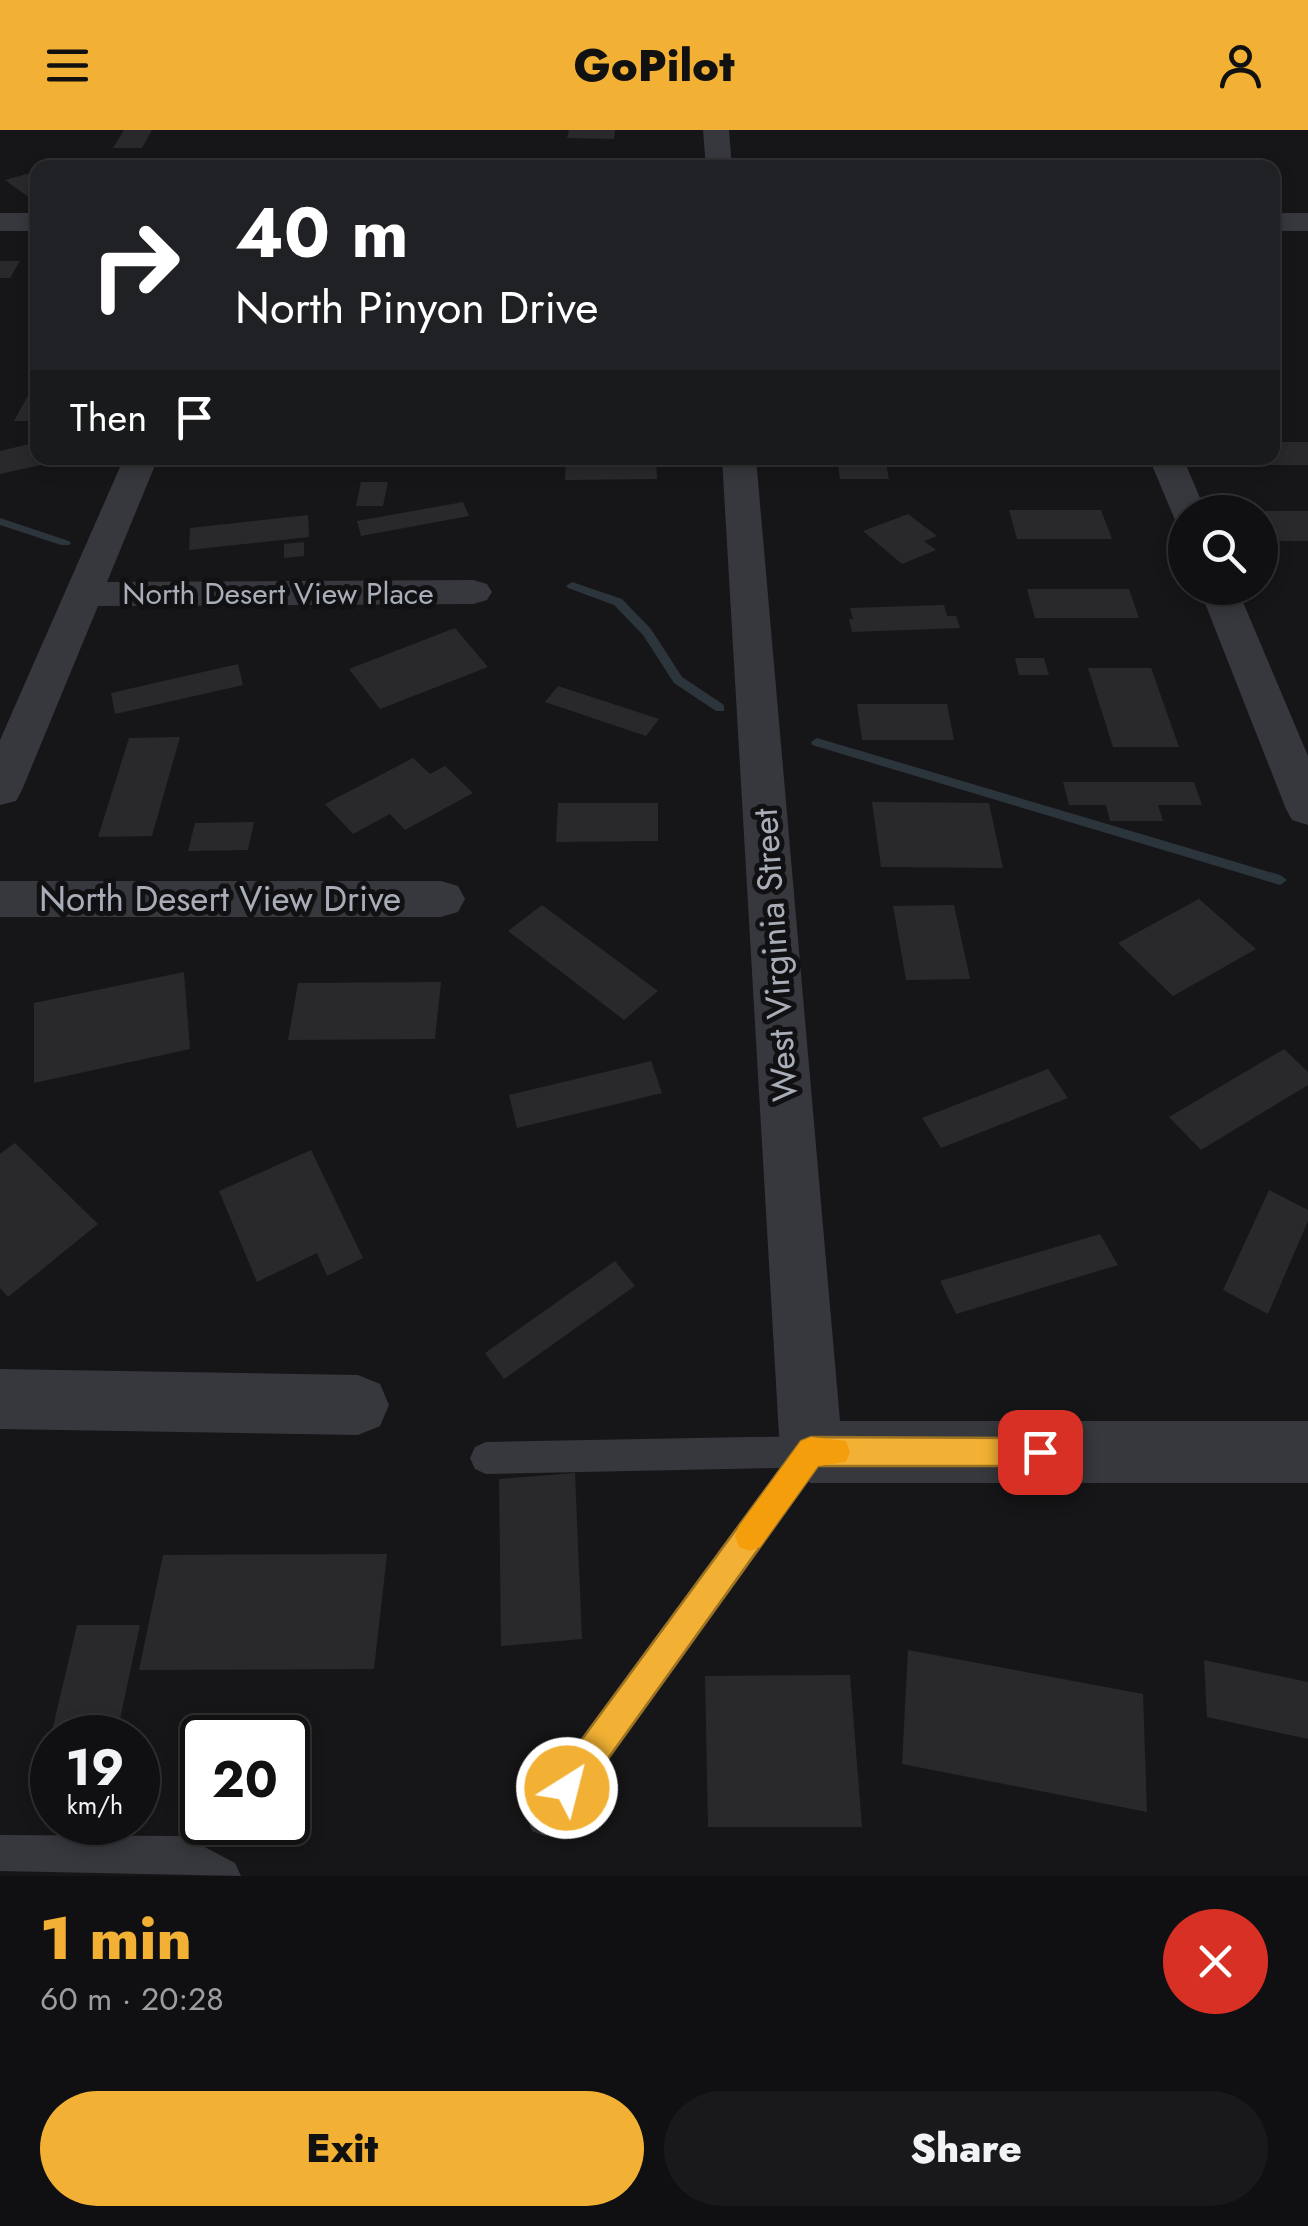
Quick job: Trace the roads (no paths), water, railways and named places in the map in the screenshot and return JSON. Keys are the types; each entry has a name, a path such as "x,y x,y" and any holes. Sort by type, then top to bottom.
{"street":[{"path":"716,130 718,160"},
{"path":"0,222 30,222"},
{"path":"1280,222 1308,222"},
{"path":"0,790 138,465"},
{"name":"West Virginia Street","path":"740,465 811,1452"},
{"path":"1169,465 1181,495"},
{"name":"North Desert View Place","path":"83,594 473,592"},
{"path":"1225,605 1308,809"},
{"name":"North Desert View Drive","path":"0,899 441,899"},
{"path":"0,1399 358,1405"},
{"path":"811,1452 1308,1452"}],"lane":[{"path":"486,1458 811,1452"},
{"path":"545,1818 811,1452"},
{"path":"0,1854 184,1854 222,1876"}],"waterway":[{"path":"0,521 65,543"},
{"path":"572,586 618,602 647,632 678,680 720,708"},
{"path":"817,742 1280,880"}]}
